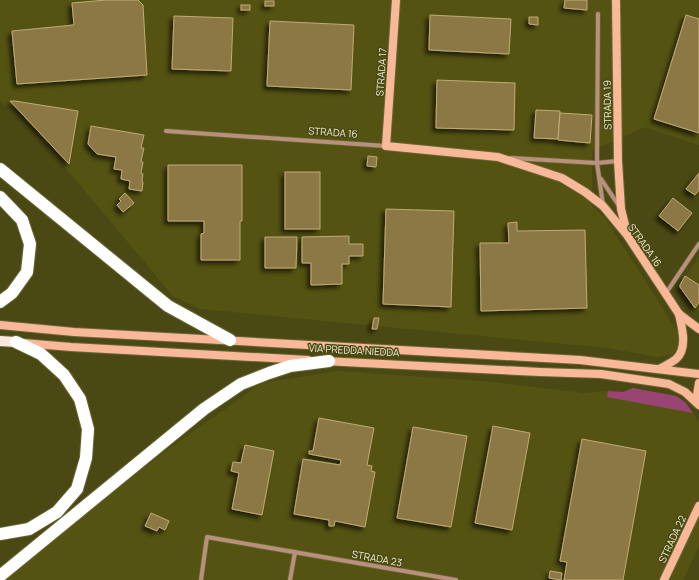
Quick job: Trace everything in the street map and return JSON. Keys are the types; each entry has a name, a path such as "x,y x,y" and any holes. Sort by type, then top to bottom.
{"highway":[{"path":"0,169 168,306 230,340"},
{"path":"0,197 22,220 30,244 27,272 12,293 0,302"},
{"path":"0,534 29,529 57,512 77,489 86,458 88,429 80,399 64,375 41,354 16,342"},
{"path":"0,576 204,409 241,384 290,366 330,361"}],"main road":[{"name":"STRADA 17","path":"386,146 396,0"},
{"name":"STRADA 19","path":"616,0 618,161 621,209 627,235"},
{"name":"STRADA 16","path":"386,146 498,157 562,178 585,192 603,206 627,235 679,314 699,329"},
{"path":"659,369 676,358 683,350 679,314"},
{"name":"VIA PREDDA NIEDDA","path":"0,326 74,332 580,360 699,374"},
{"name":"VIA PREDDA NIEDDA","path":"0,341 71,347 601,374 669,384 686,392 699,404"},
{"path":"699,383 697,395 699,404"},
{"name":"STRADA 22","path":"664,580 699,506"}],"street":[{"path":"598,14 597,163 603,206"},
{"name":"STRADA 16","path":"166,131 386,146"},
{"name":"STRADA 16","path":"498,157 597,163 618,161"},
{"name":"STRADA 19","path":"599,177 621,209"},
{"path":"666,293 699,244"},
{"name":"STRADA 23","path":"201,580 207,537 456,580"},
{"path":"290,580 295,552"}],"shaded area":[{"path":"0,0 699,0 699,145 645,127 592,151 592,206 605,218 679,334 678,346 674,354 657,357 607,348 200,309 173,296 75,179 0,101"},
{"path":"699,257 699,312 679,286"},
{"path":"339,371 494,382 584,393 608,391 623,392 633,388 676,396 685,402 699,422 699,546 683,580 0,580 167,450 262,383"},
{"path":"633,388 676,396 685,402 693,413 607,397 608,391 623,392"}],"building":[{"path":"106,0 138,0 143,5 147,75 17,84 12,31 74,25 72,3"},
{"path":"565,0 587,0 587,10 564,8"},
{"path":"265,1 274,1 274,6 265,6"},
{"path":"241,5 250,5 250,10 241,10"},
{"path":"430,15 511,19 509,54 429,50"},
{"path":"686,15 699,19 699,133 654,119"},
{"path":"174,16 233,18 231,71 172,69"},
{"path":"529,17 538,17 538,25 529,24"},
{"path":"270,21 354,25 351,90 267,86"},
{"path":"437,80 515,83 514,130 436,128"},
{"path":"10,101 78,111 69,164"},
{"path":"536,110 560,111 558,139 534,138"},
{"path":"560,113 592,115 590,143 558,140"},
{"path":"91,126 144,135 141,148 144,148 141,161 143,162 141,173 143,174 142,191 129,189 130,181 121,179 122,170 114,169 116,157 97,154 88,144"},
{"path":"368,156 377,157 376,167 367,166"},
{"path":"168,165 242,165 240,260 201,260 201,234 204,233 204,221 168,221"},
{"path":"285,172 320,172 320,229 285,229"},
{"path":"699,173 699,190 695,195 686,189"},
{"path":"125,193 134,203 123,212 117,205 121,201 119,199"},
{"path":"673,198 692,213 678,231 659,216"},
{"path":"386,209 454,211 451,307 383,304"},
{"path":"517,222 517,231 585,230 587,308 481,311 480,243 509,243 508,223"},
{"path":"349,236 349,244 363,244 363,256 349,256 349,264 342,264 342,284 311,285 311,263 302,263 302,237"},
{"path":"265,237 297,237 296,268 265,268"},
{"path":"685,276 699,285 699,302 695,308 680,287"},
{"path":"374,318 379,318 377,329 372,329"},
{"path":"319,418 374,428 367,465 372,466 371,471 375,472 365,527 335,521 334,526 329,526 329,520 294,514 303,459 340,465 341,460 309,454 309,451 313,451"},
{"path":"493,426 530,433 512,530 475,523"},
{"path":"413,427 467,436 451,527 397,518"},
{"path":"582,439 646,451 623,580 564,580 567,562 560,561"},
{"path":"245,445 274,451 262,515 232,509 239,473 231,471 233,462 241,463"},
{"path":"151,513 169,521 165,530 159,527 157,531 145,526"},
{"path":"550,571 562,573 561,580 549,578"}]}
